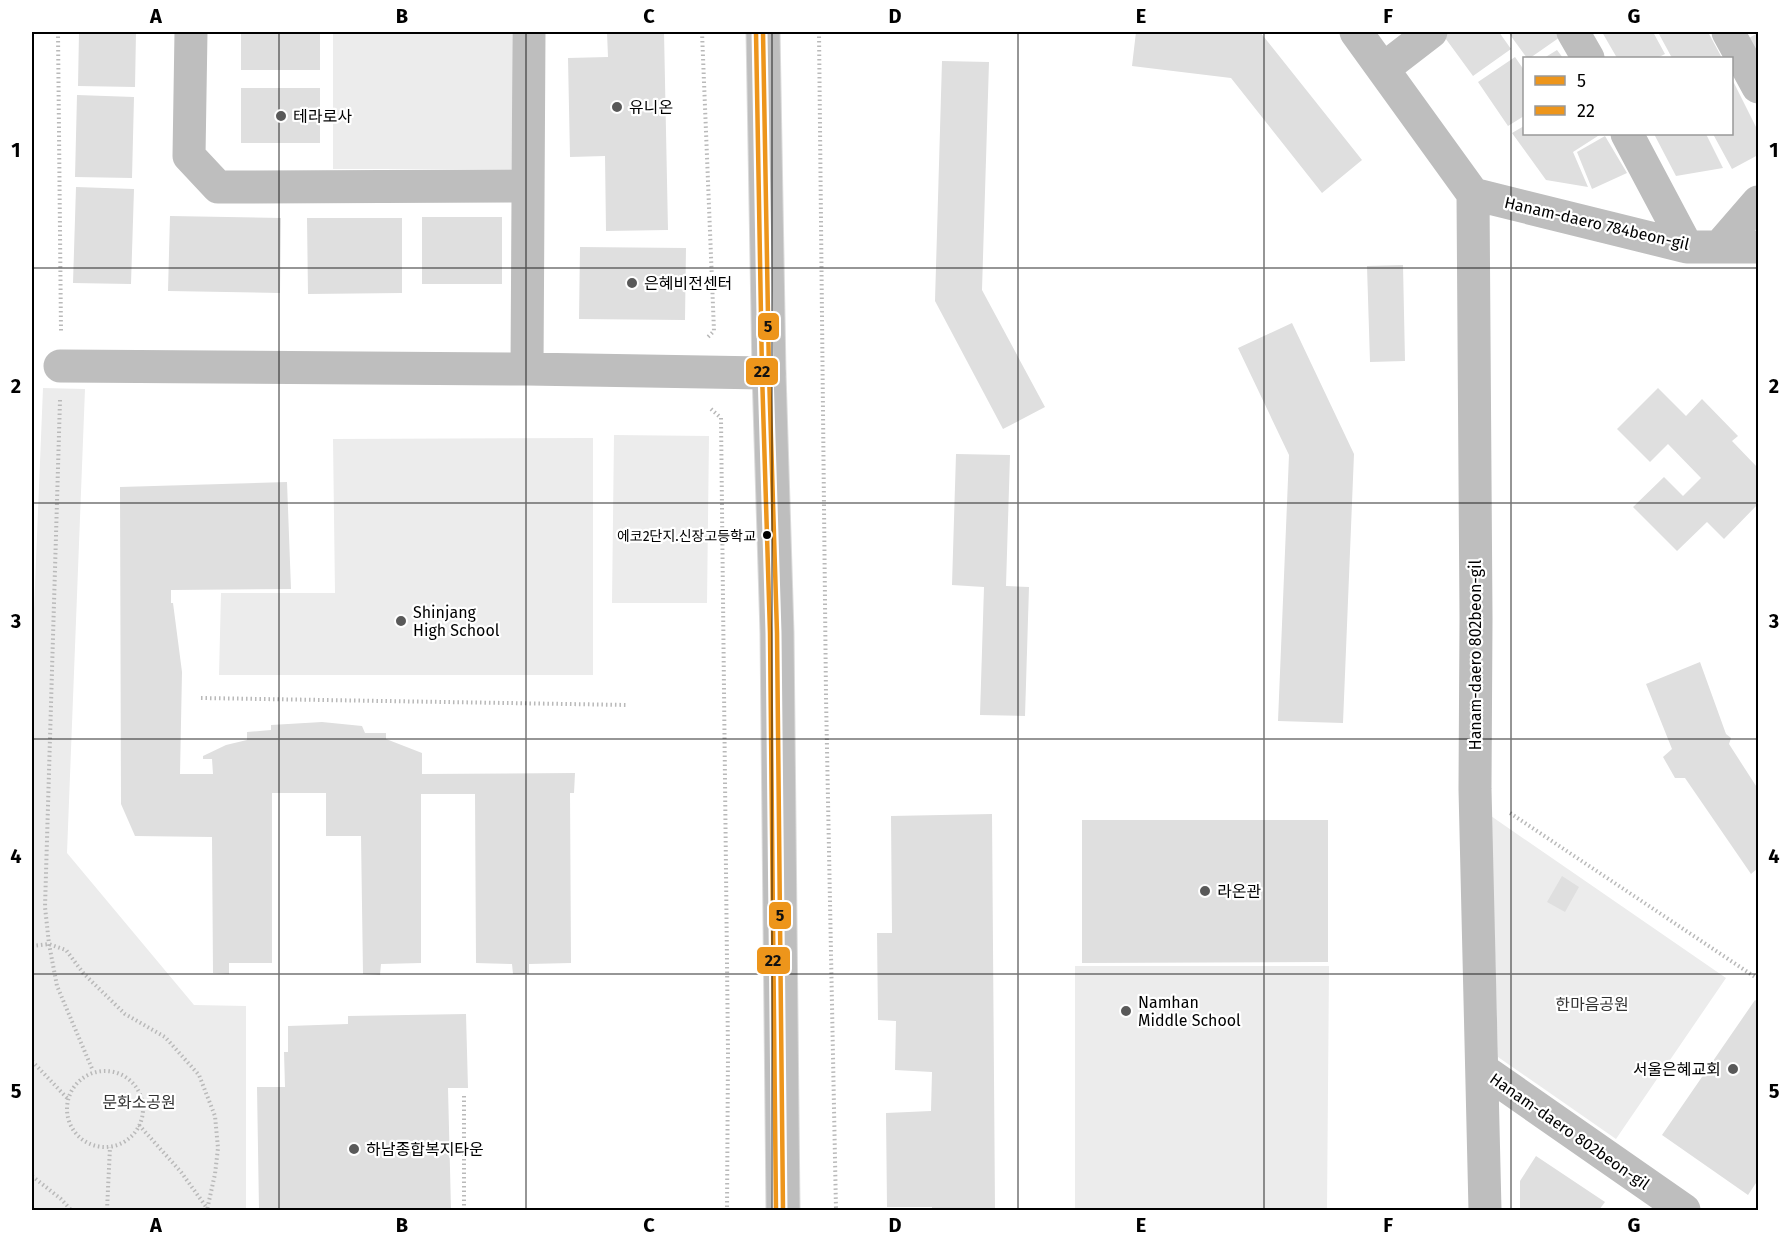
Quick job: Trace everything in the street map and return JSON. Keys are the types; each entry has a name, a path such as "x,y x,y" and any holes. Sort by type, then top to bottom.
{"street":[{"path":"191,32 189,156 218,188 528,186"},
{"path":"527,369 529,32"},
{"path":"763,32 769,373 777,633 783,1210"},
{"path":"1356,32 1473,194"},
{"path":"1383,69 1431,32"},
{"path":"1574,32 1587,57"},
{"path":"1728,32 1758,87"},
{"path":"1628,135 1687,246"},
{"name":"Hanam-daero 784beon-gil","path":"1473,194 1687,246 1758,247"},
{"name":"Hanam-daero 802beon-gil","path":"1473,194 1475,789 1483,1070 1684,1210"},
{"path":"1719,247 1758,202"},
{"path":"60,366 769,373"},
{"path":"1483,1070 1485,1210"}],"path":[{"path":"58,32 60,366 45,907 57,986 93,1071"},
{"path":"702,32 714,331 708,338"},
{"path":"819,32 826,697 836,1210"},
{"path":"711,409 721,418 728,1053 727,1210"},
{"path":"201,698 628,705"},
{"path":"1475,789 1758,979"},
{"path":"32,946 49,944 66,950 84,974 125,1014 165,1037 200,1075 215,1116 218,1148 208,1210"},
{"path":"32,1061 67,1098"},
{"path":"93,1071 118,1072 130,1079 137,1088 142,1100 143,1113 132,1136 110,1147 97,1147 85,1142 75,1134 66,1110 67,1098 73,1086 93,1071"},
{"path":"464,1093 464,1210"},
{"path":"139,1125 181,1172 208,1210"},
{"path":"107,1210 110,1147"},
{"path":"32,1176 71,1210"}],"green space":[{"path":"333,32 512,32 513,169 333,169"},
{"name":"문화소공원","path":"43,388 85,389 67,853 194,1005 246,1006 246,1210 32,1210 32,659"},
{"path":"614,435 709,436 707,603 612,603"},
{"path":"593,438 593,675 219,675 221,593 335,593 333,439"},
{"name":"한마음공원","path":"1491,816 1726,978 1616,1139 1498,1057"},
{"path":"1075,966 1329,966 1327,1210 1075,1210"}],"building":[{"path":"79,32 136,32 135,87 78,86"},
{"path":"241,32 320,32 320,70 241,70"},
{"name":"유니온","path":"607,32 664,32 668,230 606,231 605,156 570,157 568,58 608,57"},
{"path":"1136,32 1260,32 1362,160 1322,193 1231,78 1132,66"},
{"path":"1448,32 1499,32 1511,49 1473,76 1443,35"},
{"path":"1508,32 1561,32 1563,35 1531,57 1526,57"},
{"path":"1602,32 1653,32 1665,54 1659,57 1616,57"},
{"path":"1663,32 1708,32 1721,57 1671,57 1659,34"},
{"path":"1758,33 1758,61 1747,39"},
{"path":"1557,50 1562,57 1546,57"},
{"path":"1515,57 1523,69 1523,117 1508,126 1478,82"},
{"path":"942,61 989,62 982,290 1045,407 1003,429 935,301"},
{"path":"1733,81 1758,131 1758,155 1732,169 1714,135 1733,135"},
{"name":"테라로사","path":"241,88 320,88 320,143 241,143"},
{"path":"77,95 134,97 132,178 75,177"},
{"path":"1523,127 1523,135 1599,135 1573,152 1588,187 1546,180 1512,133"},
{"path":"1655,135 1706,135 1723,168 1676,176"},
{"path":"1605,136 1627,173 1592,189 1577,152"},
{"path":"76,187 134,189 131,284 73,283"},
{"path":"170,216 281,218 280,293 168,291"},
{"path":"422,217 502,217 502,284 422,284"},
{"path":"307,218 402,218 402,293 308,294"},
{"name":"은혜비전센터","path":"580,247 686,248 685,320 579,319"},
{"path":"1403,265 1405,361 1370,362 1367,266"},
{"path":"1292,323 1354,454 1343,723 1278,721 1289,455 1238,348"},
{"path":"1658,388 1686,416 1702,399 1738,436 1732,441 1758,468 1758,504 1724,539 1707,522 1677,551 1633,507 1664,477 1683,496 1701,478 1668,444 1650,462 1617,429"},
{"path":"956,454 1010,455 1006,586 1029,587 1025,716 980,715 984,587 952,585"},
{"path":"287,482 291,589 171,590 182,672 180,774 213,774 212,759 203,759 203,756 226,745 247,740 247,732 271,730 271,725 322,722 362,726 365,733 386,733 386,739 422,753 422,774 575,773 574,793 570,793 571,963 529,964 529,974 513,974 512,964 476,963 475,794 421,794 421,963 381,964 380,975 363,974 361,836 326,836 326,793 272,793 272,963 229,963 229,974 213,973 212,837 135,836 121,804 120,487"},
{"path":"1700,662 1726,734 1731,738 1729,744 1758,789 1758,868 1751,874 1685,778 1675,778 1663,757 1672,749 1646,684"},
{"path":"992,814 995,1210 887,1207 886,1113 931,1111 932,1072 895,1070 896,1021 878,1020 877,933 892,933 891,816"},
{"name":"라온관","path":"1082,820 1328,820 1328,962 1082,963"},
{"path":"1562,876 1579,887 1565,912 1547,902"},
{"name":"서울은혜교회","path":"1755,1000 1758,1002 1758,1180 1748,1195 1662,1135"},
{"name":"하남종합복지타운","path":"466,1014 468,1088 448,1088 451,1210 259,1210 257,1087 285,1087 284,1052 288,1052 288,1026 348,1024 348,1016"},
{"path":"1536,1156 1605,1202 1599,1210 1520,1210 1520,1181"}],"transit line":[{"name":"22","path":"756,32 762,373 770,633 776,1210"},
{"name":"5","path":"763,32 769,373 777,633 783,1210"}],"place":[{"name":"유니온","path":"617,107"},
{"name":"테라로사","path":"281,116"},
{"name":"은혜비전센터","path":"632,283"},
{"name":"에코2단지.신장고등학교","path":"767,535"},
{"name":"Shinjang High School","path":"401,621"},
{"name":"라온관","path":"1205,891"},
{"name":"Namhan Middle School","path":"1126,1011"},
{"name":"서울은혜교회","path":"1733,1069"},
{"name":"하남종합복지타운","path":"354,1149"}]}
